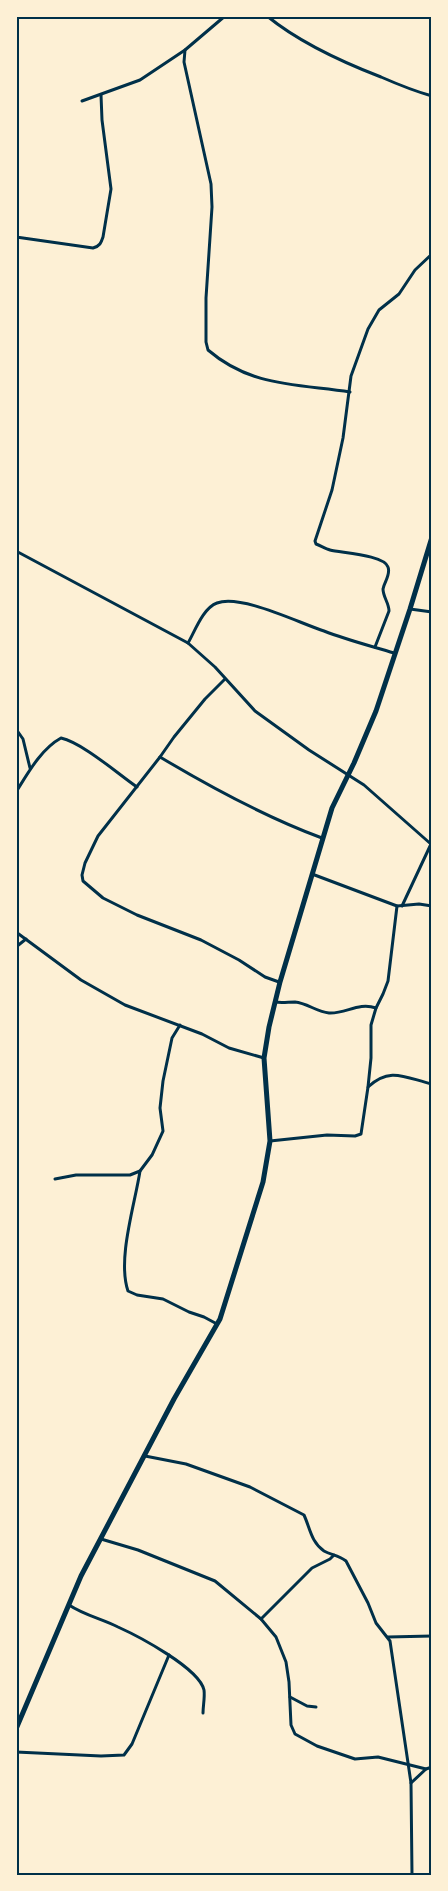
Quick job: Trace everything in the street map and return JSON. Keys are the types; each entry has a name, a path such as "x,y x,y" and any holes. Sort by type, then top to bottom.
{"main road":[{"path":"16,1729 35,1688 68,1605 101,1538 174,1399 217,1324 263,1182 270,1141 264,1058 280,982 332,808 366,735 410,609 432,537"}],"street":[{"path":"82,101 140,80 185,50 225,16"},
{"path":"268,16 294,35 350,65 419,93 432,96"},
{"path":"185,50 184,62 211,184 212,228 206,298 206,342 208,350 237,370 274,383 350,392"},
{"path":"16,237 87,247 100,244 103,237 111,189 102,120 101,95"},
{"path":"375,647 389,611 383,590 389,573 388,567 385,563 363,555 329,550 316,544 315,541 332,490 344,438 355,364 371,321 379,310 399,294 415,270 432,254"},
{"path":"16,551 188,643 215,667 255,711 273,726 364,785 431,845 402,906"},
{"path":"188,643 210,607 226,601 246,604 270,611 323,631 394,653"},
{"path":"410,609 432,612"},
{"path":"225,679 205,699 174,737 98,836 85,863 82,875 83,881 104,898 137,915 200,940 239,960 265,977 280,982"},
{"path":"16,729 23,739 30,769"},
{"path":"16,792 30,769 61,738 82,748 137,787"},
{"path":"160,757 216,790 292,827 322,838"},
{"path":"312,874 396,906 419,904 432,906"},
{"path":"270,1141 327,1136 356,1136 361,1134 371,1058 371,1031 376,1008 388,981 396,906"},
{"path":"16,932 81,980 105,995 125,1005 180,1025 229,1048 264,1058"},
{"path":"16,947 26,938"},
{"path":"275,1002 296,1002 317,1011 327,1012 344,1011 359,1006 376,1008"},
{"path":"180,1025 172,1038 164,1080 160,1108 163,1131 152,1155 140,1171 126,1252 125,1273 128,1290 137,1295 163,1299 188,1312 204,1316 217,1324"},
{"path":"368,1087 380,1078 393,1074 432,1084"},
{"path":"55,1179 92,1174 130,1175 140,1171"},
{"path":"145,1456 186,1464 250,1487 283,1506 304,1515 310,1534 317,1545 324,1551 346,1561 381,1632 388,1636 432,1636"},
{"path":"101,1538 138,1550 215,1581 261,1619 276,1637 284,1656 288,1670 292,1730 295,1734 306,1741 355,1759 378,1757 426,1769"},
{"path":"261,1619 312,1568 334,1555"},
{"path":"68,1605 77,1611 131,1633 182,1664 201,1684 204,1690 203,1713"},
{"path":"388,1636 410,1783 412,1875"},
{"path":"16,1752 102,1756 124,1755 132,1744 169,1655"},
{"path":"290,1696 307,1706 316,1707"},
{"path":"410,1783 432,1766"}]}
